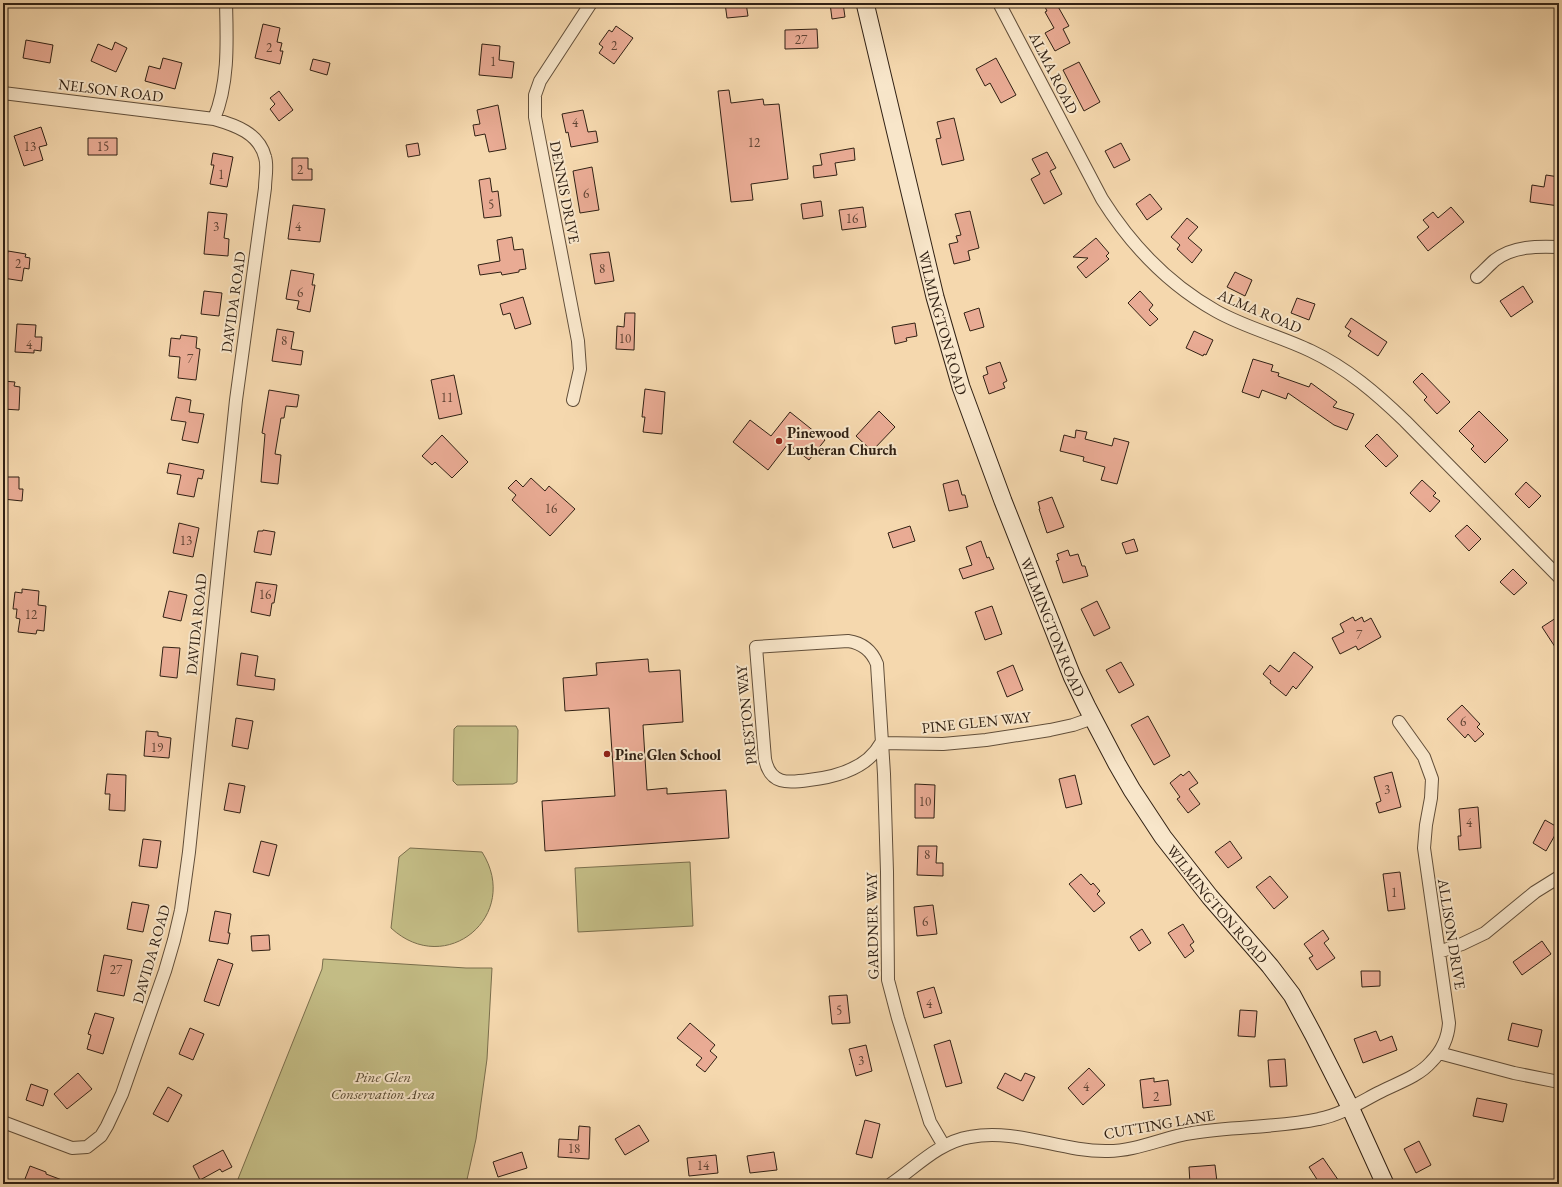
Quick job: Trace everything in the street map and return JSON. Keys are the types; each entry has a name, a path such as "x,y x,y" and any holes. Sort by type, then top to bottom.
{"main road":[{"name":"WILMINGTON ROAD","path":"865,3 935,297 961,388 1003,501 1072,676 1132,790 1163,837 1205,891 1270,966 1292,995 1350,1107 1385,1184"}],"street":[{"path":"214,119 221,99 224,84 226,53 226,3"},
{"name":"DENNIS DRIVE","path":"573,400 580,371 578,340 534,117 534,102 537,88 543,74 590,3"},
{"name":"ALMA ROAD","path":"999,3 1102,199 1120,226 1156,267 1169,279 1215,311 1230,319 1310,350 1352,375 1381,398 1405,421 1559,577"},
{"name":"NELSON ROAD","path":"3,93 214,119"},
{"name":"DAVIDA ROAD","path":"3,1122 72,1148 83,1148 101,1136 122,1094 165,971 181,910 189,852 235,408 265,176 265,157 255,140 242,129 214,119"},
{"path":"1477,277 1495,260 1506,253 1523,248 1559,247"},
{"name":"PRESTON WAY","path":"848,641 864,647 873,656 878,669 881,743 878,749 865,761 849,771 837,776 793,782 787,782 776,778 768,770 765,760 756,646 848,641"},
{"name":"PINE GLEN WAY","path":"881,743 943,744 986,740 1050,730 1093,718"},
{"name":"ALLISON DRIVE","path":"1350,1107 1416,1073 1430,1063 1439,1053 1446,1038 1449,1023 1428,887 1424,848 1432,779 1424,757 1400,722"},
{"name":"GARDNER WAY","path":"881,743 887,872 888,980 930,1122 944,1146"},
{"path":"1439,952 1462,944 1485,933 1530,896 1559,877"},
{"path":"1439,1053 1514,1073 1559,1082"},
{"name":"CUTTING LANE","path":"891,1184 944,1146 970,1137 999,1134 1087,1150 1116,1151 1197,1132 1318,1120 1334,1115 1350,1107"}],"green space":[{"path":"457,726 516,726 518,730 517,782 513,784 457,785 453,781 454,729"},
{"path":"410,848 482,852 492,875 492,898 485,917 472,933 455,943 434,946 412,942 391,928 399,857"},
{"path":"690,862 693,926 578,932 575,868"},
{"name":"Pine Glen Conservation Area","path":"323,959 466,968 492,968 487,1059 476,1139 466,1184 236,1184 322,969"}],"building":[{"path":"725,3 746,3 748,16 727,18"},
{"path":"830,3 843,3 845,17 832,19"},
{"path":"1043,3 1056,3 1069,26 1063,29 1070,43 1055,51 1045,33 1054,28 1045,12 1047,11"},
{"path":"263,24 280,28 277,42 282,43 280,51 283,51 280,64 255,58"},
{"path":"616,26 633,38 614,64 599,53 603,47 599,44 609,30 612,32"},
{"path":"817,29 818,48 785,49 785,30"},
{"path":"26,40 53,45 50,63 23,58"},
{"path":"115,42 127,48 116,72 91,61 98,44 112,50"},
{"path":"482,44 500,46 499,60 514,62 512,78 479,75"},
{"path":"163,58 182,63 175,89 145,81 149,66 160,69"},
{"path":"996,58 1016,95 1001,103 990,83 985,86 976,69"},
{"path":"313,59 330,63 327,75 310,70"},
{"path":"1079,62 1100,102 1084,111 1063,70"},
{"path":"729,90 731,103 763,99 764,105 779,104 788,179 751,184 753,200 731,202 718,91"},
{"path":"279,91 293,110 279,121 270,109 275,104 270,98"},
{"path":"498,105 506,149 489,152 485,134 475,136 473,125 480,124 477,110"},
{"path":"583,110 588,132 596,131 598,142 571,147 562,114"},
{"path":"954,118 964,160 942,165 936,139 941,138 937,122"},
{"path":"41,127 47,145 39,147 43,160 24,166 14,136"},
{"path":"88,138 117,138 117,155 88,155"},
{"path":"418,143 420,155 408,157 406,145"},
{"path":"1121,143 1130,160 1114,168 1105,151"},
{"path":"854,148 855,160 835,163 837,175 814,178 813,166 822,165 820,154"},
{"path":"1047,152 1056,168 1050,171 1062,194 1044,204 1031,179 1040,174 1032,159"},
{"path":"213,153 233,157 227,187 210,184 214,165 211,165"},
{"path":"292,158 308,158 308,169 312,169 312,180 292,180"},
{"path":"592,167 599,210 580,213 573,171"},
{"path":"1546,175 1559,177 1559,206 1530,202 1532,185 1544,187"},
{"path":"490,178 492,192 498,191 501,216 484,218 479,180"},
{"path":"1150,194 1162,209 1147,220 1136,204"},
{"path":"821,201 823,216 803,219 801,204"},
{"path":"293,205 325,209 320,242 288,239"},
{"path":"863,207 866,227 842,230 839,210"},
{"path":"1451,207 1464,222 1428,251 1417,237 1429,227 1423,220 1433,212 1438,218"},
{"path":"970,211 979,248 968,251 970,260 954,264 949,244 958,242 956,236 961,235 955,214"},
{"path":"208,212 227,214 224,238 229,239 228,256 204,254"},
{"path":"1187,218 1198,227 1188,238 1202,250 1192,263 1177,249 1180,245 1171,237"},
{"path":"512,237 514,250 523,249 526,269 519,270 519,272 502,275 501,272 480,275 478,265 500,261 497,240"},
{"path":"1096,238 1109,253 1106,256 1109,259 1086,278 1077,267 1088,258 1073,257"},
{"path":"8,251 26,254 25,257 30,258 29,269 24,268 22,281 3,278"},
{"path":"609,252 614,281 595,284 590,254"},
{"path":"291,270 314,274 312,285 315,285 310,312 297,309 299,301 286,299"},
{"path":"1235,272 1252,280 1245,296 1227,287"},
{"path":"1523,286 1533,302 1511,317 1500,301"},
{"path":"204,291 222,293 219,316 201,314"},
{"path":"1140,291 1153,305 1149,310 1158,319 1150,326 1128,303"},
{"path":"523,297 531,324 515,329 510,313 503,315 500,304"},
{"path":"1297,298 1315,304 1309,320 1291,313"},
{"path":"979,308 984,327 970,331 964,313"},
{"path":"625,313 635,313 634,350 616,349 617,326 624,327"},
{"path":"1351,318 1387,342 1378,356 1348,336 1351,331 1345,327"},
{"path":"915,323 917,336 906,338 907,341 895,344 892,327"},
{"path":"17,324 36,325 35,337 42,337 41,351 34,350 34,353 15,352"},
{"path":"277,329 294,332 291,349 303,351 301,365 272,361"},
{"path":"1194,331 1213,340 1206,355 1204,354 1203,356 1186,348"},
{"path":"181,335 197,337 196,348 200,349 196,380 178,378 180,357 169,356 171,338 180,339"},
{"path":"1253,359 1273,365 1271,371 1279,373 1278,376 1309,387 1311,383 1337,402 1333,407 1354,414 1347,430 1334,425 1288,393 1286,399 1262,390 1259,398 1242,392"},
{"path":"1000,362 1007,381 1003,383 1005,388 989,394 983,376 988,374 986,367"},
{"path":"1422,373 1450,402 1437,414 1424,400 1427,397 1413,382"},
{"path":"454,375 462,414 439,419 431,380"},
{"path":"3,381 15,382 14,386 20,387 19,410 3,409"},
{"path":"645,389 665,392 662,434 643,432 645,417 642,417"},
{"path":"269,390 299,395 297,407 286,406 284,418 281,418 275,454 281,455 278,484 261,482 265,434 262,433"},
{"path":"176,397 191,400 189,412 204,414 198,443 182,440 186,422 171,420"},
{"path":"879,411 895,427 872,451 856,436"},
{"path":"1479,411 1508,440 1485,463 1471,449 1474,446 1459,431"},
{"name":"Pinewood Lutheran Church","path":"790,412 825,440 809,460 788,444 768,470 733,442 750,420 771,436"},
{"path":"1076,430 1087,432 1085,439 1112,446 1114,438 1129,442 1117,484 1101,480 1105,467 1083,461 1084,457 1060,451 1064,435 1075,438"},
{"path":"1377,434 1398,456 1386,467 1365,446"},
{"path":"442,435 468,462 452,478 435,462 432,465 422,456"},
{"path":"169,463 204,470 202,479 198,478 194,497 177,494 181,475 167,473"},
{"path":"7,477 19,477 19,489 23,489 22,501 3,499 3,489 7,489"},
{"path":"531,478 545,491 549,486 575,509 550,536 512,500 516,495 508,488 516,480 523,487"},
{"path":"958,480 962,495 965,495 968,507 949,511 943,484"},
{"path":"1422,480 1436,493 1433,496 1440,501 1430,512 1410,493"},
{"path":"1526,482 1541,496 1529,508 1515,494"},
{"path":"1052,497 1064,527 1047,533 1038,502"},
{"path":"179,523 199,528 193,557 173,553"},
{"path":"1467,525 1481,539 1469,551 1455,536"},
{"path":"910,526 915,541 893,548 888,533"},
{"path":"263,530 275,532 271,555 254,552 258,531"},
{"path":"1134,539 1138,551 1126,554 1122,543"},
{"path":"981,541 987,558 989,557 994,569 963,579 959,569 972,565 966,547"},
{"path":"1068,550 1070,556 1078,554 1082,566 1085,566 1088,576 1063,583 1056,561 1059,560 1057,554"},
{"path":"1513,569 1527,583 1514,595 1500,582"},
{"path":"256,582 277,585 270,616 251,612"},
{"path":"22,589 39,591 38,605 46,606 44,631 37,630 36,634 18,632 20,619 16,618 17,609 13,609 15,592 22,593"},
{"path":"169,591 187,595 181,621 163,617"},
{"path":"1097,601 1110,628 1094,636 1081,609"},
{"path":"992,606 1002,634 985,640 975,612"},
{"path":"1559,616 1559,653 1542,627"},
{"path":"1353,617 1355,621 1362,617 1364,622 1371,618 1381,637 1358,650 1356,646 1340,654 1332,638 1344,632 1340,624"},
{"path":"163,647 180,648 177,678 160,676"},
{"path":"1294,652 1313,667 1296,689 1293,686 1286,696 1270,683 1271,681 1263,674 1270,665 1279,672"},
{"path":"241,653 258,656 255,676 275,679 274,690 237,685"},
{"path":"648,659 649,672 680,670 683,722 643,725 647,790 667,788 667,794 726,790 729,838 545,851 542,801 615,796 609,708 565,711 563,678 597,675 596,663"},
{"path":"1121,662 1134,685 1119,693 1106,670"},
{"path":"1013,665 1023,690 1007,697 997,672"},
{"path":"1462,705 1480,724 1477,727 1484,734 1475,742 1468,734 1465,738 1447,719"},
{"path":"1148,716 1170,756 1154,765 1131,725"},
{"path":"236,718 253,721 248,749 232,746"},
{"path":"146,731 158,732 158,736 171,738 169,758 144,756"},
{"path":"1189,771 1198,783 1189,789 1200,804 1188,813 1177,799 1180,797 1170,783 1181,774 1183,776"},
{"path":"1392,772 1401,807 1379,813 1376,803 1381,801 1374,777"},
{"path":"107,774 126,775 125,811 109,810 110,794 105,794"},
{"path":"1075,775 1082,804 1066,808 1059,779"},
{"path":"229,783 245,786 240,813 224,810"},
{"path":"915,784 935,785 934,818 915,818"},
{"path":"1478,807 1481,848 1459,850 1458,836 1461,836 1459,809"},
{"path":"1545,820 1559,828 1546,851 1533,843"},
{"path":"143,839 161,841 157,868 139,866"},
{"path":"261,841 277,845 269,876 253,872"},
{"path":"1230,841 1242,858 1228,868 1215,852"},
{"path":"918,846 937,846 936,863 943,863 943,876 917,875"},
{"path":"1400,872 1405,909 1388,911 1383,874"},
{"path":"1081,874 1091,885 1093,883 1100,891 1097,894 1105,903 1094,912 1069,884"},
{"path":"1270,876 1288,897 1274,909 1256,887"},
{"path":"132,902 149,905 143,932 127,929"},
{"path":"933,905 937,934 917,936 914,907"},
{"path":"215,911 231,914 228,944 209,941"},
{"path":"1183,924 1194,942 1190,945 1194,951 1185,958 1168,933"},
{"path":"1142,929 1151,943 1139,951 1130,937"},
{"path":"1323,930 1329,939 1324,943 1335,958 1317,970 1309,958 1313,956 1304,944"},
{"path":"269,935 270,950 252,951 251,936"},
{"path":"1542,941 1551,954 1522,975 1513,962"},
{"path":"104,955 132,960 124,996 97,991"},
{"path":"218,959 233,964 219,1006 204,1001"},
{"path":"1361,971 1380,971 1380,986 1362,987"},
{"path":"934,987 942,1013 924,1018 917,992"},
{"path":"847,995 850,1023 832,1024 829,996"},
{"path":"1240,1010 1257,1011 1255,1037 1238,1036"},
{"path":"95,1013 114,1018 103,1054 87,1049 91,1035 88,1034"},
{"path":"690,1023 715,1045 710,1051 717,1057 705,1072 696,1065 702,1058 677,1038"},
{"path":"1512,1023 1542,1030 1538,1047 1508,1040"},
{"path":"190,1028 204,1034 193,1060 179,1054"},
{"path":"1376,1031 1380,1041 1392,1036 1397,1050 1363,1063 1354,1039"},
{"path":"950,1040 962,1083 946,1087 934,1045"},
{"path":"866,1045 872,1071 856,1076 849,1049"},
{"path":"1285,1059 1287,1086 1270,1087 1268,1060"},
{"path":"1089,1068 1105,1085 1083,1105 1068,1088"},
{"path":"78,1073 92,1089 67,1109 54,1094"},
{"path":"1005,1073 1021,1081 1025,1073 1035,1077 1023,1101 997,1088"},
{"path":"1154,1078 1154,1082 1168,1080 1171,1105 1143,1108 1140,1080"},
{"path":"31,1084 48,1090 43,1106 26,1100"},
{"path":"168,1087 182,1095 168,1122 153,1114"},
{"path":"1477,1098 1507,1104 1503,1122 1473,1116"},
{"path":"865,1120 880,1124 872,1158 856,1154"},
{"path":"639,1125 649,1141 625,1155 615,1139"},
{"path":"579,1126 590,1127 589,1159 558,1157 559,1139 578,1140"},
{"path":"1419,1141 1431,1165 1416,1173 1404,1149"},
{"path":"223,1150 232,1167 222,1172 220,1169 200,1180 193,1166"},
{"path":"522,1152 527,1168 498,1177 493,1162"},
{"path":"774,1152 777,1170 750,1173 747,1156"},
{"path":"716,1155 718,1173 689,1176 687,1158"},
{"path":"1323,1158 1341,1184 1320,1184 1309,1167"},
{"path":"1215,1165 1217,1182 1190,1184 1189,1167"},
{"path":"30,1166 46,1172 46,1174 70,1183 23,1184"}],"place":[{"name":"Pinewood Lutheran Church","path":"779,441"},
{"name":"Pine Glen School","path":"607,754"}]}
